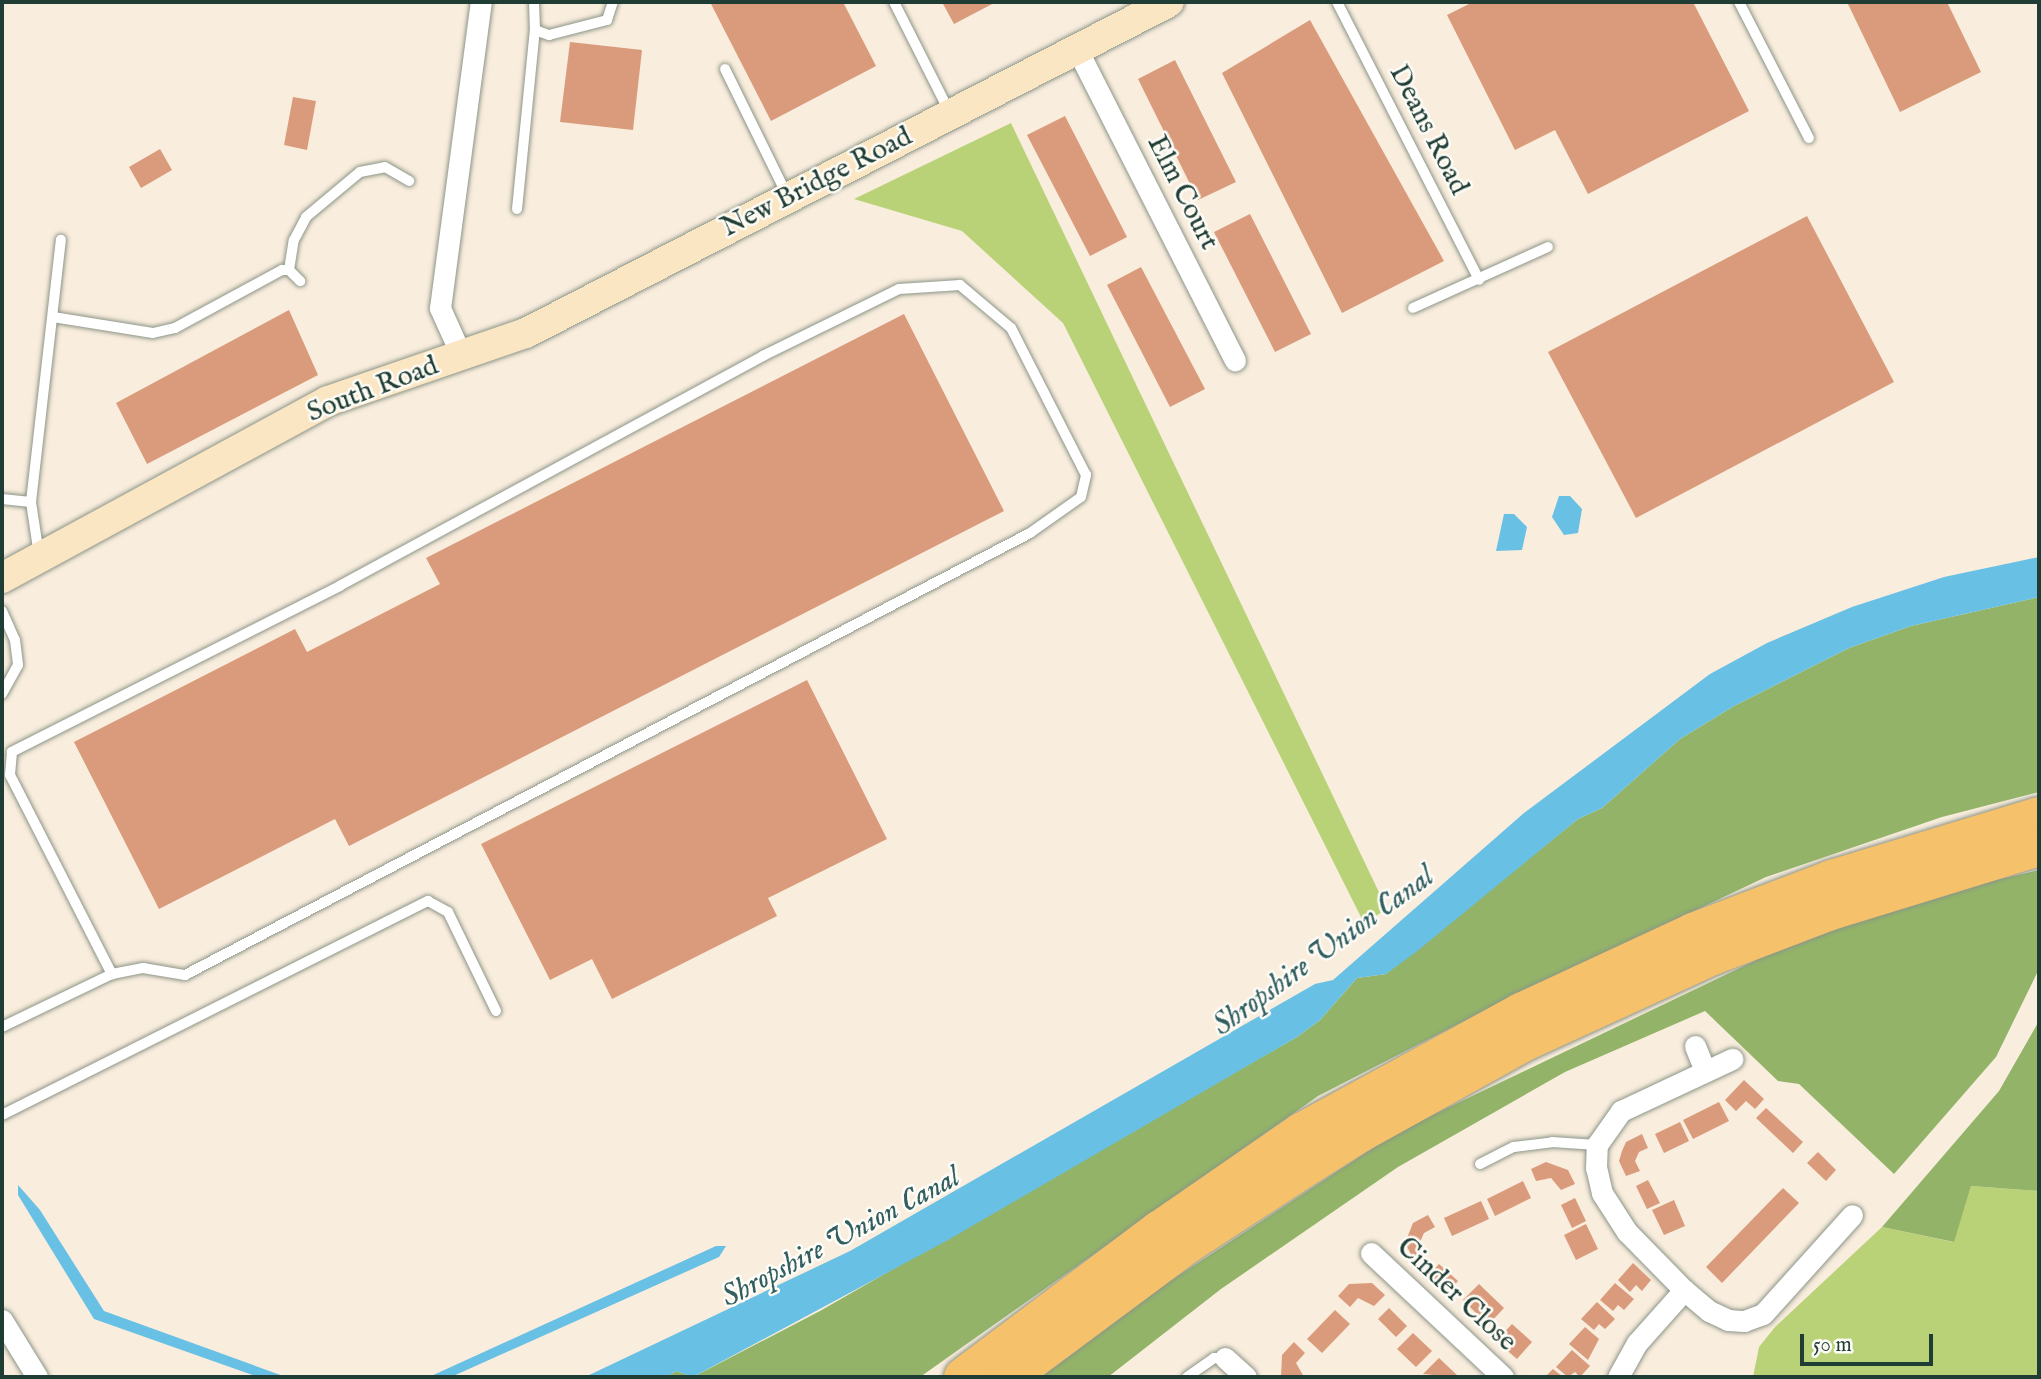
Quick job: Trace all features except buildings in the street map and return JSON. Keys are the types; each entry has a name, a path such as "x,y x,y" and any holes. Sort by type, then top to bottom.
{"highway":[{"path":"962,1377 1158,1230 1301,1132 1521,1012 1693,932 1832,879 2039,816"},
{"path":"1009,1377 1188,1244 1291,1177 1359,1133 1527,1041 1713,956 1831,911 2039,847"}],"street":[{"name":"South Road","path":"2,578 328,401 462,357 440,308 481,2"},
{"name":"New Bridge Road","path":"462,357 526,333 1169,2"},
{"name":"Elm Court","path":"1078,51 1236,360"},
{"path":"1695,1046 1705,1071"},
{"path":"1732,1059 1621,1111 1597,1145 1596,1168 1602,1193 1627,1232 1684,1290 1709,1311 1728,1320 1744,1321 1763,1314 1852,1215"},
{"name":"Cinder Close","path":"1371,1253 1503,1377"},
{"path":"1618,1377 1637,1343 1684,1290"},
{"path":"2,1320 37,1377"},
{"path":"1225,1358 1246,1377"}],"lane":[{"path":"517,209 535,30 534,2"},
{"path":"535,30 550,35 607,20 613,2"},
{"path":"894,2 951,115"},
{"name":"Deans Road","path":"1337,2 1479,280"},
{"path":"1739,2 1809,138"},
{"path":"724,69 789,198"},
{"path":"289,270 294,240 306,217 360,172 385,167 409,181"},
{"path":"39,557 31,502 61,240"},
{"path":"1413,308 1548,247"},
{"path":"289,270 300,281"},
{"path":"53,317 153,333 175,328 289,270"},
{"path":"2,1027 112,974 143,968 185,975 1030,533 1081,497 1086,475 1011,328 960,285 899,289 763,356 340,586 12,751 10,775 112,974"},
{"path":"2,499 31,502"},
{"path":"2,611 15,640 18,665 2,694"},
{"path":"2,1115 428,901 448,912 496,1010"},
{"path":"1480,1164 1514,1147 1552,1142 1597,1145"},
{"path":"1187,1377 1214,1358 1225,1358"}],"green space":[{"path":"1011,123 1387,909 1364,923 1063,323 962,231 854,199"},
{"path":"2039,597 2039,792 1942,817 1766,877 1501,1002 1318,1096 920,1377 693,1377 820,1311 1297,1037 1320,1020 1357,978 1386,974 1578,819 1602,808 1680,739 1734,706 1849,648 1911,626"},
{"path":"2039,870 2039,969 1996,1057 1894,1174 1799,1084 1778,1081 1705,1011 1565,1072 1398,1167 1221,1289 1108,1377 1041,1377 1167,1283 1399,1131 1792,943 1957,889"},
{"path":"2039,1021 2039,1191 1971,1186 1954,1242 1882,1227 1999,1091"},
{"path":"1971,1186 2039,1191 2039,1377 1753,1377 1759,1347 1775,1327 1882,1227 1953,1242"},
{"path":"676,1371 693,1377 667,1377"}],"water":[{"path":"1559,496 1570,496 1582,509 1578,533 1564,535 1552,517"},
{"path":"1504,514 1514,514 1527,527 1522,550 1496,551"},
{"path":"2039,557 2039,597 1911,626 1849,648 1734,706 1680,739 1602,808 1578,819 1416,952 1386,974 1357,978 1320,1020 1297,1037 948,1240 693,1377 676,1371 667,1377 585,1377 850,1251 1315,984 1333,980 1524,813 1710,674 1767,643 1852,607 1944,577"},
{"path":"18,1185 40,1210 104,1311 286,1377 258,1377 94,1319 18,1195"},
{"path":"716,1246 726,1246 719,1257 451,1377 429,1377"}],"water label":[{"name":"Shropshire Union Canal","path":"1324,952"},
{"name":"Shropshire Union Canal","path":"841,1238"}]}
